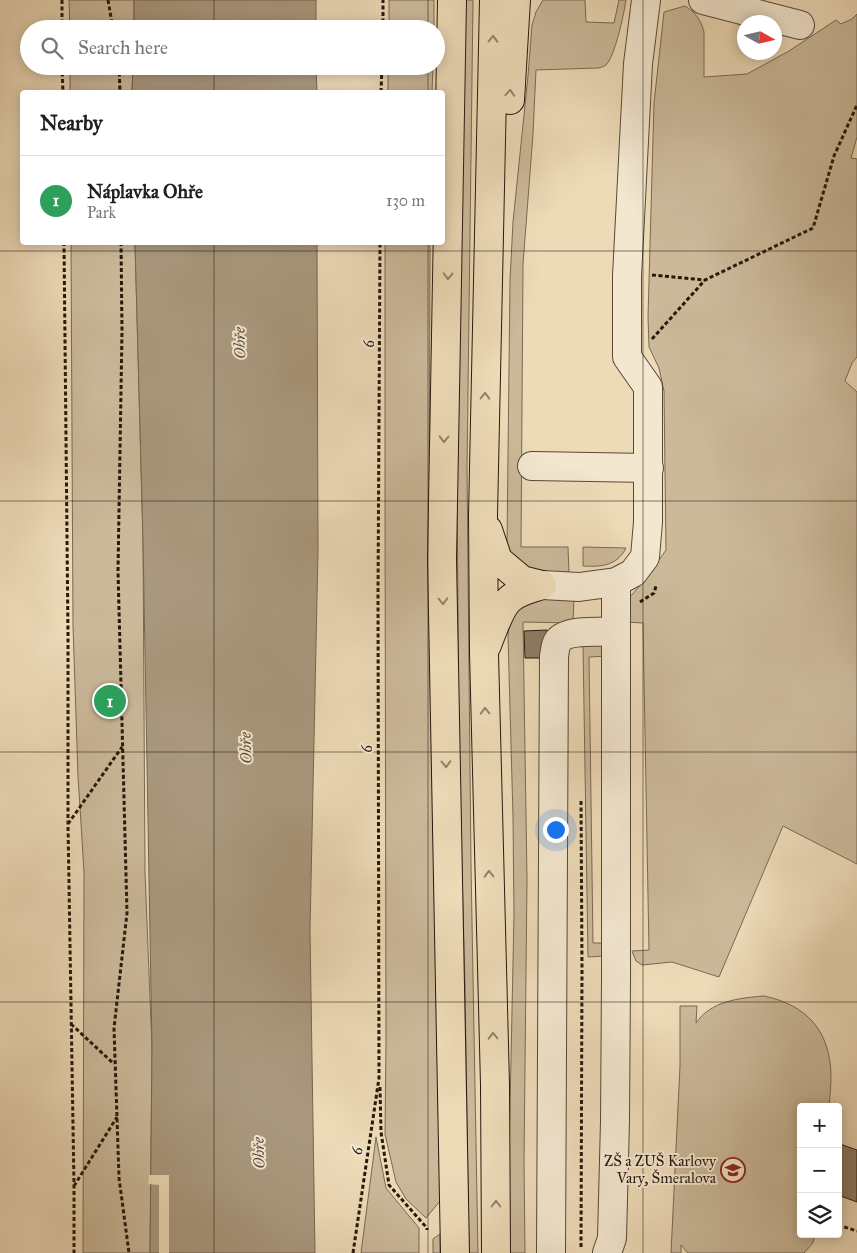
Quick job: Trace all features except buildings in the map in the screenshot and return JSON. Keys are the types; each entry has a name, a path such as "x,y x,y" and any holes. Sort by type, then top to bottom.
{"highway":[{"path":"452,0 442,559 455,1253"},
{"path":"494,0 483,515 496,1253"},
{"path":"489,245 509,103 516,0"},
{"path":"483,515 498,560 522,580 542,585"},
{"path":"484,653 498,618 508,600 522,591 542,585"}],"street":[{"path":"542,585 579,587 616,582 633,573 645,557 649,468 648,387 627,357 627,276 638,64 646,0"},
{"path":"703,0 800,25"},
{"path":"532,466 649,468"},
{"path":"607,1253 612,1238 615,1111 616,582"},
{"path":"551,1253 554,656 558,642 563,637 580,632 616,632"}],"path":[{"path":"62,0 62,20"},
{"path":"108,0 111,20"},
{"path":"383,0 383,20"},
{"path":"62,75 63,90"},
{"path":"119,75 120,90"},
{"path":"381,90 382,75"},
{"path":"650,341 705,280 813,228 834,156 857,105"},
{"path":"64,245 68,824 74,1253"},
{"path":"121,245 122,331 118,571 127,913 114,1028 118,1178 129,1253"},
{"name":"6","path":"353,1253 379,1078 378,576 380,245"},
{"path":"644,274 705,280"},
{"path":"68,824 122,745"},
{"path":"581,790 581,1253"},
{"path":"71,1024 115,1065"},
{"path":"379,1078 381,1132 389,1185 427,1228 428,1236"},
{"path":"74,1186 117,1117"},
{"path":"842,1225 857,1231"}],"shaded area":[{"path":"69,0 134,0 134,20 70,20"},
{"path":"389,0 434,0 434,20 389,20"},
{"path":"463,0 473,0 467,469 471,866 478,1253 469,1253 459,760 457,470"},
{"path":"543,0 585,0 586,22 614,23 619,0 626,0 616,44 606,65 598,68 536,70 523,264 521,547 568,547 569,573 538,573 512,559 507,545 510,280 513,222 532,25 536,12"},
{"path":"685,6 697,17 704,32 704,77 747,74 773,60 782,60 782,55 836,20 841,24 852,19 857,14 857,137 851,158 857,159 857,357 852,363 845,381 857,392 857,864 783,826 719,977 672,962 642,965 636,961 632,951 649,950 643,623 626,622 627,606 630,597 666,550 664,391 659,368 649,347 648,317 654,103 664,12"},
{"path":"70,75 133,75 132,90 70,90"},
{"path":"388,75 433,75 432,90 388,90"},
{"path":"71,245 135,245 143,540 145,873 152,1047 150,1253 83,1253 84,872 78,776 73,626"},
{"path":"385,245 430,245 429,604 440,1201 426,1218 406,1199 396,1182 385,1134"},
{"path":"583,547 626,548 618,559 613,562 602,565 583,566"},
{"path":"574,597 573,623 523,622 527,879 525,1253 509,1253 514,915 508,635 510,617 529,598"},
{"path":"583,644 601,646 607,656 589,657 593,943 611,943 604,956 588,957"},
{"name":"ZŠ a ZUŠ Karlovy Vary, Šmeralova","path":"764,996 792,1006 804,1013 813,1022 821,1033 826,1045 830,1059 829,1103 797,1103 797,1238 814,1238 804,1253 688,1253 681,1245 681,1253 671,1253 680,1066 680,1006 697,1006 696,1023 709,1010 718,1005 745,998"},
{"path":"376,1137 386,1188 419,1228 419,1253 361,1253"},
{"path":"440,1234 440,1253 433,1253 433,1239"}],"water":[{"path":"134,0 316,0 316,20 134,20"},
{"path":"133,75 316,75 317,90 132,90"},
{"name":"Ohře","path":"135,245 317,245 318,551 310,930 315,1253 150,1253 152,1047 143,540"}],"pier":[{"path":"149,1175 169,1175 169,1253 159,1253 159,1185 148,1184"}],"place":[{"name":"Náplavka Ohře","path":"110,701"},
{"name":"ZŠ a ZUŠ Karlovy Vary, Šmeralova","path":"733,1170"}]}
